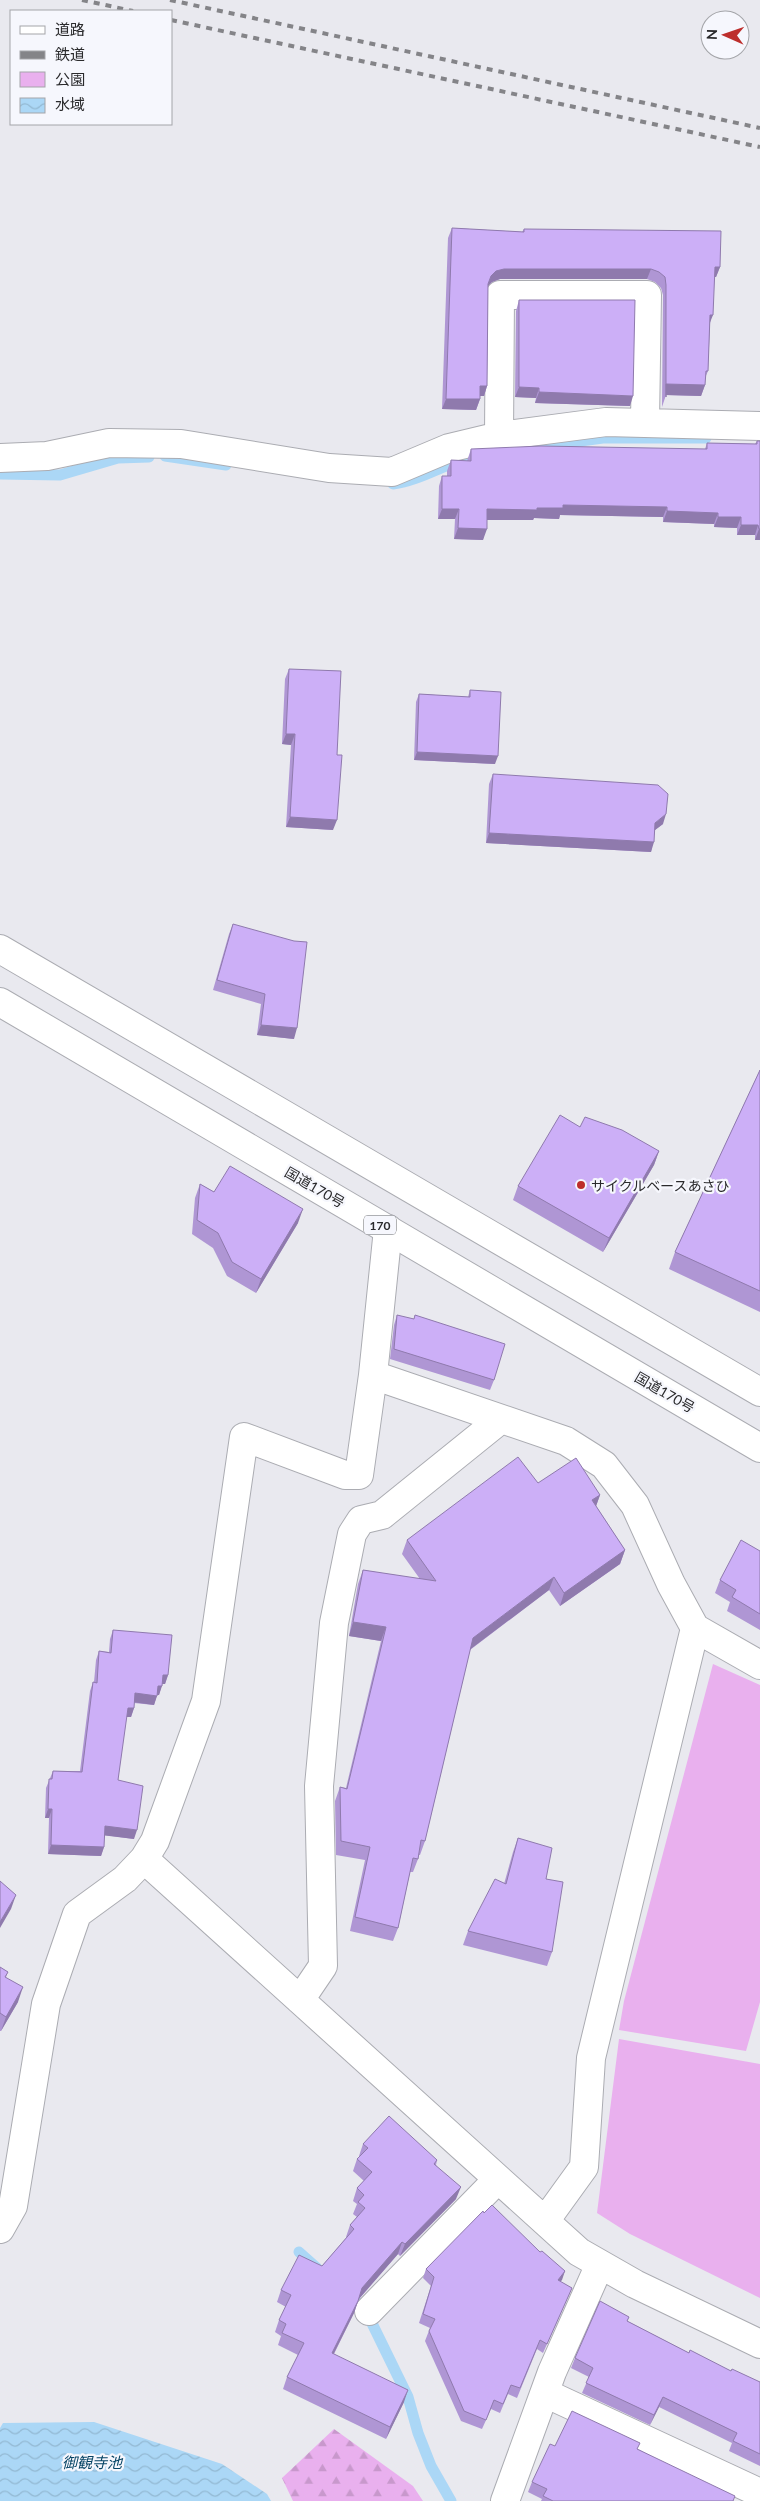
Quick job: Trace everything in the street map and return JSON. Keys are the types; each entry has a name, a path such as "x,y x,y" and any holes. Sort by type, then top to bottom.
{"main road":[{"path":"499,436 500,295 647,296 645,422"},
{"path":"0,458 47,456 109,443 181,444 329,468 392,472 449,448 499,436 606,422 760,426"},
{"path":"0,949 760,1392"},
{"name":"国道170号","path":"0,1002 760,1448"},
{"path":"0,2229 13,2206 46,2004 77,1914 126,1879 144,1859 155,1841 206,1701 244,1437 345,1475 359,1475 373,1375 388,1229"},
{"path":"373,1375 566,1441 604,1465 635,1506 671,1584 695,1628 760,1665"},
{"path":"300,2000 323,1966 319,1786 334,1622 352,1534 361,1520 382,1515 501,1419"},
{"path":"545,2221 584,2167 591,2058 695,1628"},
{"path":"144,1859 580,2252 635,2284 760,2344"},
{"path":"369,2311 498,2179"},
{"path":"505,2501 545,2393 600,2264"},
{"path":"545,2393 760,2493"}],"green space":[{"path":"713,1664 760,1685 760,2002 746,2051 619,2030 624,2001"},
{"path":"619,2039 760,2064 760,2298 630,2234 597,2213"},
{"path":"334,2429 413,2486 423,2501 293,2501 282,2478"}],"water":[{"name":"御観寺池","path":"94,2422 222,2464 267,2494 271,2501 0,2501 0,2428 3,2423"}],"building":[{"path":"452,228 524,232 524,229 721,231 720,267 715,267 713,315 710,315 708,371 706,371 705,385 666,384 666,285 665,277 659,272 651,269 504,269 496,271 491,276 488,284 487,386 480,386 480,399 446,399"},
{"path":"519,300 635,300 633,396 539,392 539,388 519,387"},
{"path":"757,441 760,441 760,529 758,525 741,525 741,517 718,517 718,513 667,511 667,507 563,505 563,508 537,508 537,510 487,509 487,529 458,528 459,509 442,509 442,476 451,476 451,460 471,461 471,449 541,446 707,449 707,443 757,444"},
{"path":"289,669 341,671 337,755 342,755 337,820 290,817 295,734 286,734"},
{"path":"470,690 501,692 498,756 417,752 419,694 470,697"},
{"path":"493,774 658,785 668,794 666,814 655,823 654,842 489,833"},
{"path":"233,924 294,941 307,942 297,1028 261,1025 265,994 217,980"},
{"path":"760,1070 760,1291 675,1252"},
{"path":"560,1115 580,1127 585,1117 622,1130 659,1151 609,1238 518,1186"},
{"path":"230,1166 303,1209 261,1279 232,1262 218,1233 197,1220 200,1184 214,1192"},
{"path":"397,1315 414,1319 415,1315 505,1344 494,1380 394,1349"},
{"path":"518,1457 538,1483 576,1458 600,1495 592,1500 625,1550 564,1593 554,1577 473,1638 425,1841 421,1840 418,1859 413,1858 398,1928 355,1917 370,1847 341,1841 340,1787 347,1789 386,1627 353,1622 363,1570 436,1581 407,1540"},
{"path":"741,1540 760,1551 760,1614 732,1597 736,1590 720,1580"},
{"path":"113,1630 172,1635 168,1675 163,1675 162,1686 158,1686 157,1696 135,1693 134,1708 128,1708 118,1780 143,1786 137,1830 105,1826 104,1847 51,1845 52,1809 48,1809 49,1779 52,1779 53,1771 82,1772 93,1682 97,1683 99,1651 111,1653"},
{"path":"518,1838 552,1848 546,1879 563,1882 552,1952 468,1931 495,1879 506,1884"},
{"path":"0,1881 16,1895 0,1922"},
{"path":"0,1967 8,1972 5,1977 23,1987 6,2017 0,2013"},
{"path":"389,2116 437,2160 434,2164 461,2187 405,2244 402,2242 362,2288 358,2301 332,2353 408,2390 390,2427 287,2377 304,2343 282,2333 286,2324 279,2320 291,2295 281,2290 299,2255 322,2266 354,2229 350,2225 365,2208 358,2202 364,2195 357,2188 372,2172 357,2159 368,2148 363,2144"},
{"path":"492,2205 540,2252 542,2251 565,2271 558,2280 572,2288 547,2344 540,2340 520,2388 511,2385 503,2404 494,2400 486,2420 464,2411 429,2331 435,2319 423,2314 434,2277 426,2269 483,2211 484,2213"},
{"path":"600,2301 629,2317 627,2321 689,2353 690,2350 731,2371 732,2369 760,2382 760,2454 733,2441 737,2433 663,2397 654,2415 586,2383 593,2368 575,2358"},
{"path":"572,2411 640,2443 637,2449 735,2496 733,2501 553,2501 543,2496 547,2489 532,2482 550,2444 555,2446"}],"waterway":[{"path":"520,449 603,438 706,438"},
{"path":"165,456 226,465"},
{"path":"393,484 415,479 466,458 477,456"},
{"path":"0,474 60,475 118,458 149,457"},
{"path":"299,2252 317,2268"},
{"path":"346,2293 365,2309 408,2397 418,2433 431,2466 451,2501"}],"railway":[{"path":"82,0 128,10"},
{"path":"170,0 760,128"},
{"path":"172,20 760,147"}],"place":[{"name":"サイクルベースあさひ","path":"581,1185"}]}
